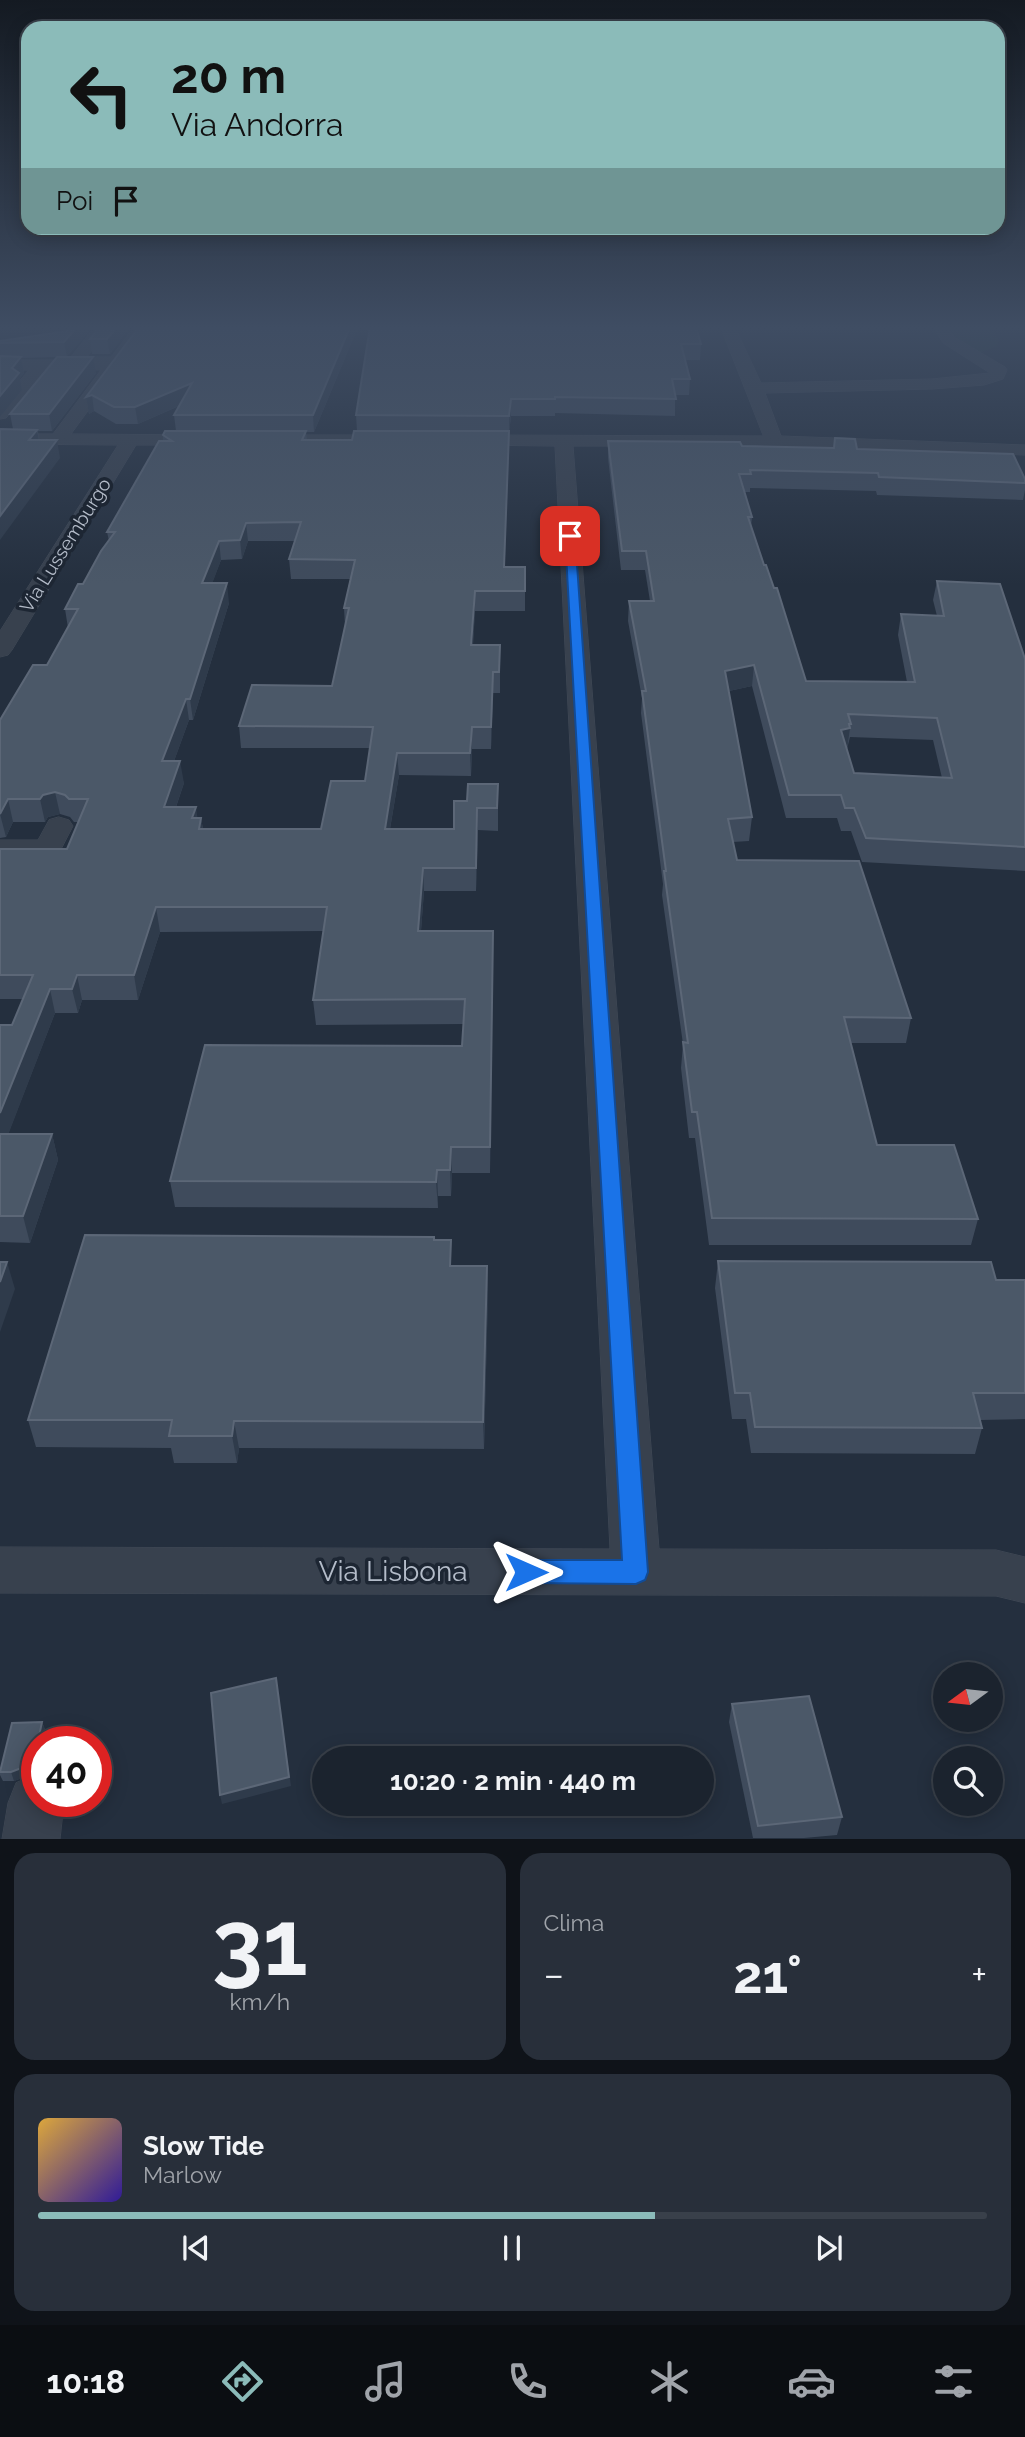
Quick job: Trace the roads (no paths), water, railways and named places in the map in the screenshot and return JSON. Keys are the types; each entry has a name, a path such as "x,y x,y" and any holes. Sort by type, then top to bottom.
{"street":[{"path":"0,432 15,413"},
{"path":"58,439 79,413"},
{"path":"764,413 774,441"},
{"path":"0,439 382,440"},
{"name":"Via Lussemburgo","path":"0,650 130,440"},
{"path":"452,440 774,441 1025,450"},
{"path":"564,440 636,1572"},
{"path":"0,849 47,849 59,826"},
{"name":"Via Lisbona","path":"0,1570 1015,1573"}]}
